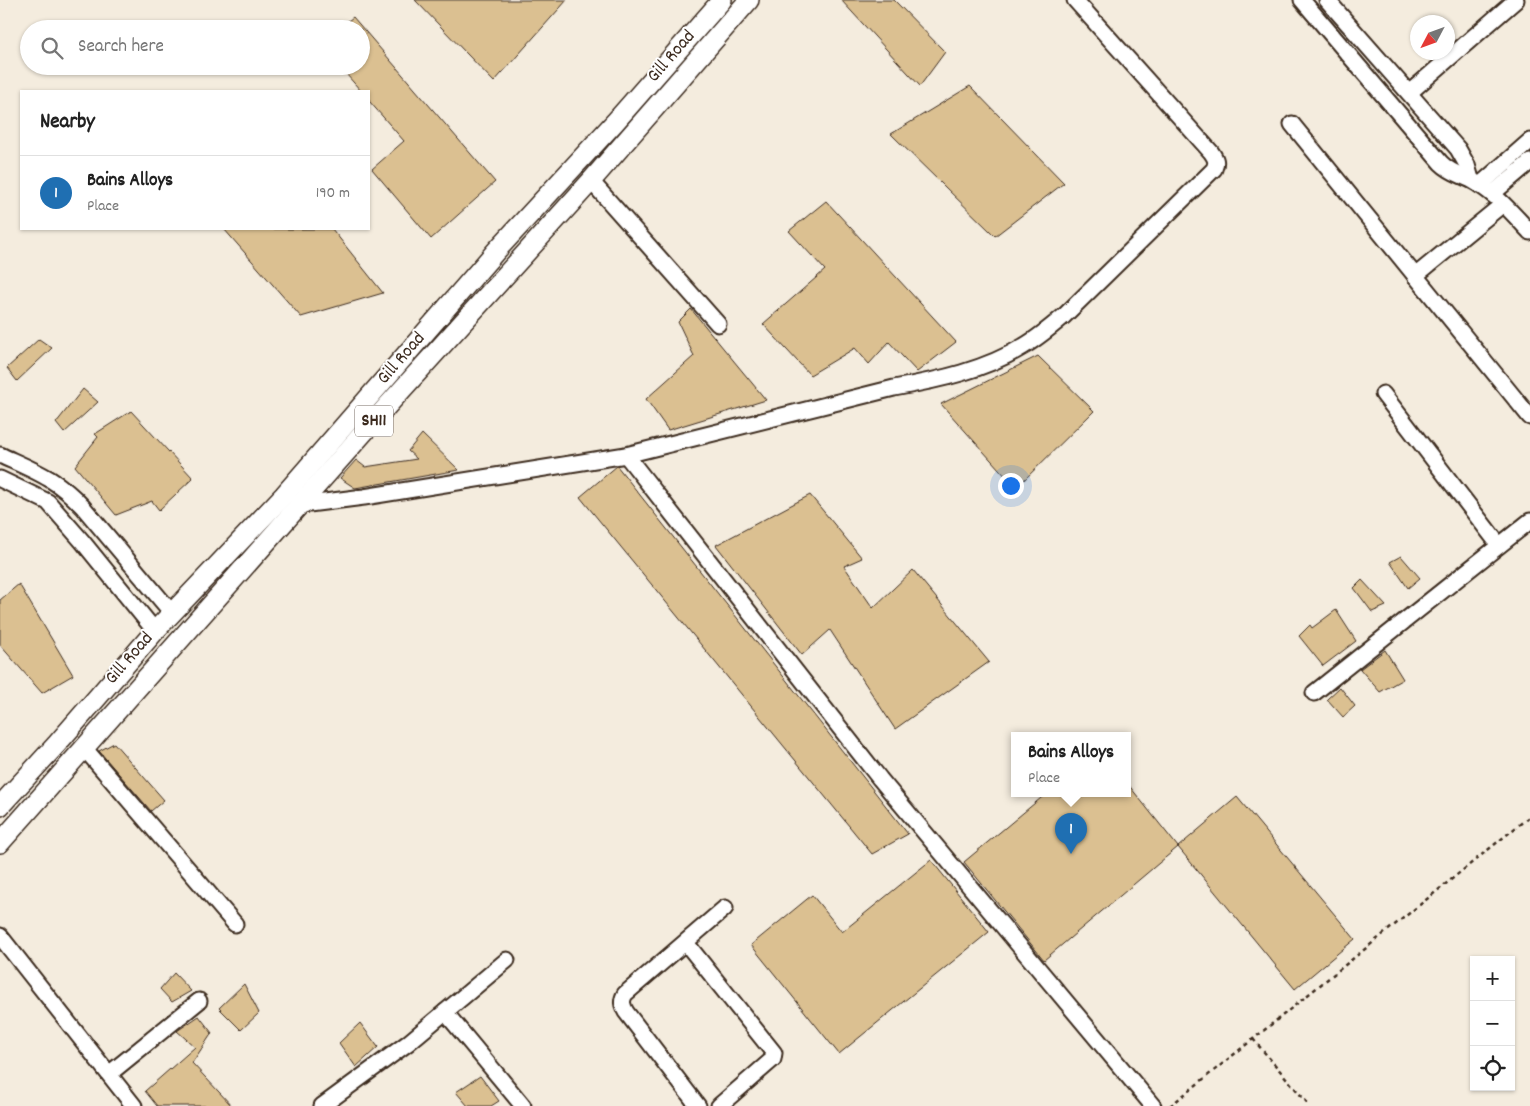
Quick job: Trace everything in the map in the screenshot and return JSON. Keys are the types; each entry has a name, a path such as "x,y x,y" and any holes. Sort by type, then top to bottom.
{"main road":[{"name":"Gill Road","path":"0,806 155,631 284,495 496,251 615,122 722,0"},
{"name":"SH11","path":"0,844 388,405 591,181 749,0"}],"street":[{"path":"301,505 364,497 626,455 894,388 926,383 960,374 995,362 1046,332 1214,169 1216,164 1216,159 1211,152 1075,0"},
{"path":"1302,0 1441,163 1449,171 1476,182 1498,199 1530,232"},
{"path":"1327,0 1458,149 1476,182"},
{"path":"1409,93 1516,0"},
{"path":"1292,124 1530,417"},
{"path":"1476,182 1530,141"},
{"path":"1415,276 1498,199 1530,162"},
{"path":"591,181 718,324"},
{"path":"1383,394 1499,545"},
{"path":"0,455 53,480 68,492 100,526 172,613"},
{"path":"626,455 880,779 1153,1106"},
{"path":"0,479 48,502 82,540 155,631"},
{"path":"1314,693 1530,521"},
{"path":"82,540 100,526"},
{"path":"130,600 148,584"},
{"path":"85,749 235,924"},
{"path":"698,1106 622,1006 622,999 625,994 725,908"},
{"path":"0,936 134,1106"},
{"path":"686,943 774,1052 773,1059 719,1106"},
{"path":"322,1106 394,1054 507,960"},
{"path":"109,1074 199,1001"},
{"path":"445,1012 523,1106"}],"path":[{"path":"1170,1106 1530,816"},
{"path":"1253,1039 1310,1106"}],"building":[{"path":"415,0 567,0 494,82"},
{"path":"841,0 894,0 945,52 920,86"},
{"path":"370,37 495,182 431,239 372,169 404,141 370,102 370,90 360,90 347,75 370,75"},
{"path":"970,86 1064,183 995,236 891,134"},
{"path":"826,201 956,342 917,372 889,342 869,364 855,348 810,375 763,324 825,270 789,231"},
{"path":"225,230 333,230 383,293 301,317"},
{"path":"691,309 766,400 668,430 646,399 694,356 678,322"},
{"path":"39,339 52,348 17,381 7,368"},
{"path":"1038,356 1094,411 1016,488 941,404"},
{"path":"83,389 98,402 64,433 56,423"},
{"path":"131,411 193,478 159,510 152,501 116,515 75,466 98,437 95,434"},
{"path":"422,434 459,470 355,488 340,478 356,460 365,467 417,459 408,451"},
{"path":"617,466 908,834 872,854 580,497"},
{"path":"810,495 862,558 844,566 873,608 913,570 989,662 895,729 830,630 802,655 716,545"},
{"path":"1401,556 1420,578 1408,588 1390,562"},
{"path":"1362,580 1386,606 1372,612 1354,588"},
{"path":"19,584 73,675 42,693 0,645 0,600"},
{"path":"1336,610 1356,641 1323,666 1299,636 1310,625 1312,628"},
{"path":"1385,650 1403,679 1380,692 1360,669"},
{"path":"1340,687 1355,706 1343,717 1327,699"},
{"path":"114,743 164,800 151,811 99,751"},
{"path":"1131,788 1178,847 1044,960 964,862 1042,797 1131,797"},
{"path":"1237,797 1355,939 1295,989 1178,847"},
{"path":"931,860 989,932 839,1054 751,945 812,895 842,932"},
{"path":"174,973 191,991 172,1002 160,989"},
{"path":"244,984 259,1013 241,1030 219,1008"},
{"path":"199,1016 212,1033 192,1063 232,1106 157,1106 145,1091 195,1047 177,1031"},
{"path":"360,1023 378,1047 356,1067 339,1043"},
{"path":"480,1076 499,1101 491,1106 468,1106 456,1092"}],"place":[{"name":"Bains Alloys","path":"1071,854"}]}
